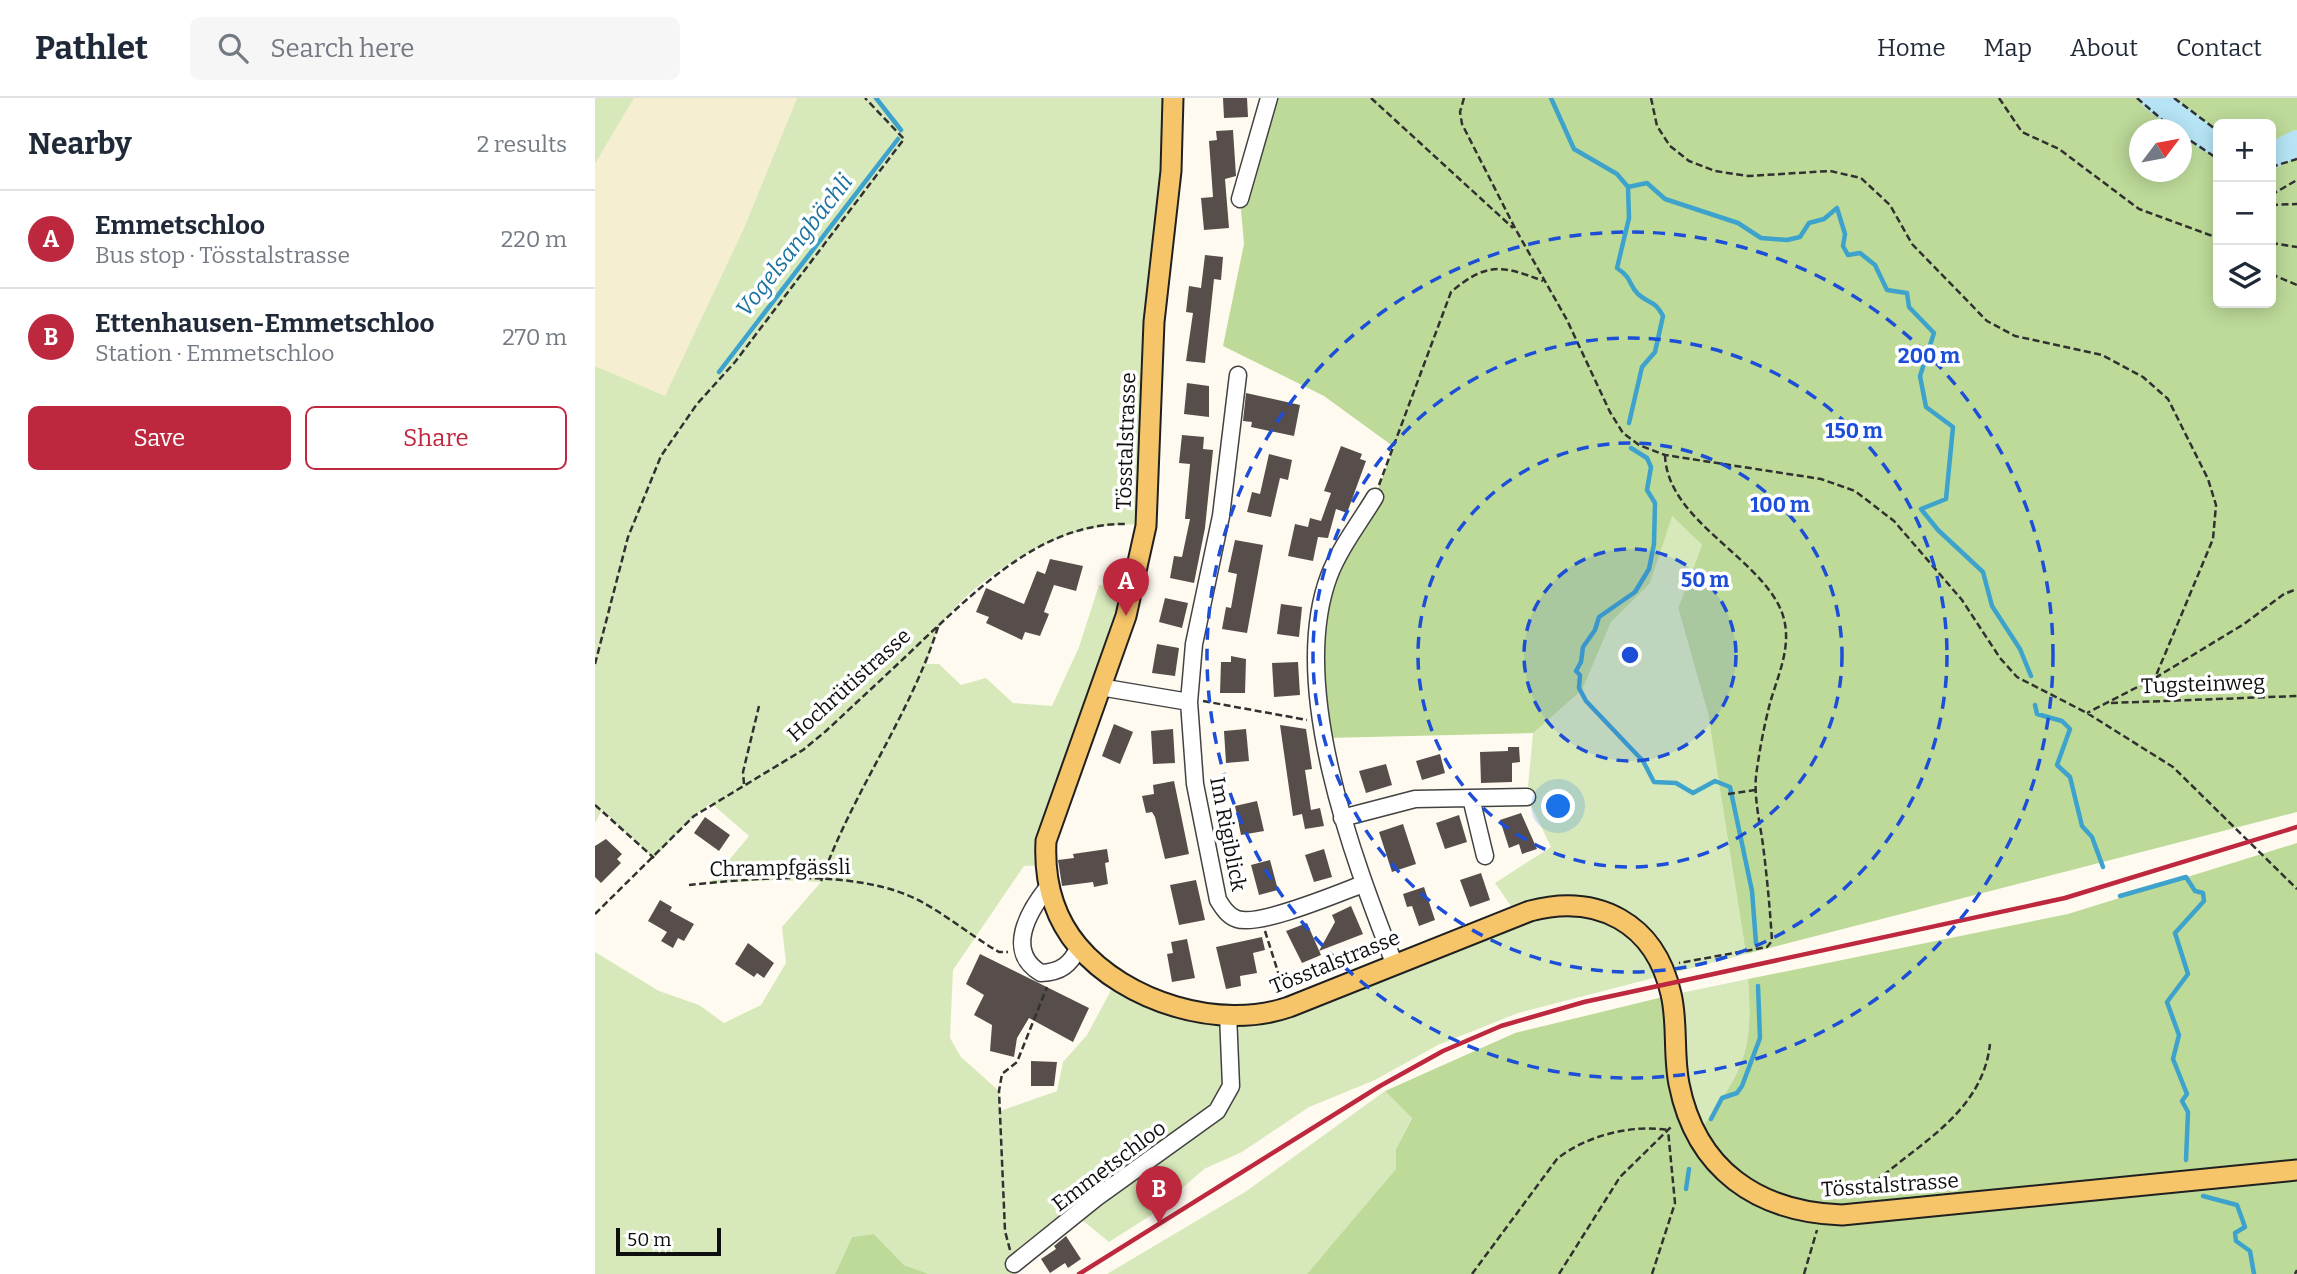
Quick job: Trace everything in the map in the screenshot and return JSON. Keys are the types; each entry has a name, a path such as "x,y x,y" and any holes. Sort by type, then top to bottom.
{"main road":[{"name":"Tösstalstrasse","path":"1173,98 1171,171 1154,322 1146,526 1133,593 1046,841 1048,887 1060,918 1079,947 1117,979 1142,992 1188,1009 1228,1014 1262,1014 1289,1007 1530,911 1569,905 1602,910 1625,921 1650,945 1663,966 1673,1005 1678,1081 1697,1136 1714,1161 1734,1181 1770,1202 1818,1214 1850,1214 2297,1170"}],"street":[{"path":"1240,199 1269,98"},
{"name":"Im Rigiblick","path":"1238,375 1221,516 1194,644 1189,702 1195,784 1218,900 1224,909 1238,919 1261,918 1313,904 1363,884"},
{"path":"1375,497 1329,574 1318,614 1314,656 1323,722 1342,818 1363,884 1394,963"},
{"path":"1100,687 1189,702"},
{"path":"1342,818 1415,799 1527,797"},
{"path":"1471,799 1485,856"},
{"path":"1048,887 1025,924 1022,952 1032,968 1041,973 1049,973 1066,967 1079,947"},
{"name":"Emmetschloo","path":"1014,1264 1096,1198 1217,1111 1226,1100 1232,1079 1228,1014"}],"path":[{"path":"595,664 628,537 661,456 697,404 723,377 904,139 865,98"},
{"path":"1371,98 1516,230"},
{"path":"1464,98 1460,112 1462,124 1543,281 1567,320 1618,426 1639,446 1665,455 1821,479 1855,491 1880,508 1911,538 1962,600 2009,669 2027,684 2087,713 2173,766 2297,889"},
{"path":"1651,98 1657,126 1670,146 1689,161 1715,171 1748,176 1830,171 1861,178 1890,205 1912,244 1987,321 2015,336 2102,355 2143,377 2168,398 2208,480 2216,505 2213,539 2155,678"},
{"path":"1997,98 2022,132 2059,149 2139,209 2213,236"},
{"path":"2137,98 2161,119"},
{"path":"2174,98 2213,127"},
{"path":"2192,142 2213,156"},
{"path":"2276,165 2297,159"},
{"path":"2276,192 2297,180"},
{"path":"2276,205 2297,204"},
{"path":"2276,244 2297,247"},
{"path":"1375,497 1433,334 1451,292 1469,276 1489,268 1512,269 1543,281"},
{"path":"2276,276 2297,285"},
{"path":"1663,966 1766,947 1772,941 1756,777 1770,705 1785,660 1786,629 1780,609 1764,586 1718,540 1677,491 1667,473 1665,455"},
{"name":"Hochrütistrasse","path":"595,914 694,816 803,750 980,585 1048,542 1089,529 1120,524 1146,526"},
{"name":"Tugsteinweg","path":"2087,713 2155,678 2243,624 2284,594 2297,589"},
{"path":"821,881 838,834 926,664 939,625"},
{"name":"Tugsteinweg","path":"2109,703 2297,696"},
{"path":"1189,702 1199,701 1323,722"},
{"path":"744,784 743,772 759,706"},
{"path":"1727,794 1757,790"},
{"path":"595,805 654,858"},
{"name":"Chrampfgässli","path":"689,886 777,880 857,882 891,890 922,902 999,952 1022,952"},
{"path":"1261,918 1289,1007"},
{"path":"1014,1264 1005,1231 999,1091 1002,1074 1017,1062 1047,988 1049,973"},
{"path":"1850,1214 1855,1202 1873,1184 1964,1108 1988,1069 1990,1044"},
{"path":"1472,1274 1557,1159 1570,1148 1587,1140 1650,1127 1668,1130"},
{"path":"1559,1274 1620,1177 1668,1130"},
{"path":"1652,1274 1675,1203 1668,1130"},
{"path":"1804,1274 1815,1238"}],"shaded area":[{"path":"634,98 797,98 744,228 665,397 595,366 595,164"}],"green space":[{"path":"595,98 634,98 595,164"},
{"path":"797,98 1171,98 1146,526 1119,525 1090,529 1033,550 1006,566 981,584 941,624 934,637 927,664 939,664 961,685 986,678 1013,703 1052,706 1079,647 1099,585 1133,593 1045,865 1024,866 953,970 950,1038 961,1057 999,1091 1000,1111 1057,1091 1063,1062 1087,1035 1117,979 1142,992 1247,1016 1517,915 1495,883 1551,847 1527,797 1533,733 1671,515 1702,545 1678,608 1708,714 1746,954 1518,1013 1438,1045 1375,1080 1309,1107 1242,1152 1204,1169 1153,1214 1109,1242 1076,1215 1014,1264 1013,1274 929,1274 904,1265 874,1234 852,1237 835,1274 595,1274 595,952 659,991 699,1005 724,1023 761,1005 786,963 782,927 821,882 777,880 710,883 749,836 711,803 694,816 654,858 602,810 595,823 595,366 665,396 744,228"},
{"path":"1269,98 2297,98 2297,812 1746,954 1708,714 1678,608 1702,545 1672,516 1650,583 1611,622 1582,690 1533,733 1326,738 1318,614 1375,497 1394,447 1324,396 1223,346 1244,244 1240,199"},
{"path":"2297,843 2297,1274 1307,1274 1396,1169 1396,1149 1412,1118 1385,1091 1515,1033 1671,995 1697,1135 1734,1079 1741,1063 1749,1028 1748,979 2068,914"},
{"path":"1748,979 1749,1028 1741,1064 1734,1080 1697,1136 1671,995"},
{"path":"1385,1091 1412,1117 1396,1149 1397,1169 1307,1274 1107,1274 1245,1192"},
{"path":"874,1234 904,1265 929,1274 835,1274 852,1237"}],"building":[{"path":"1223,98 1247,98 1248,117 1224,118"},
{"path":"1233,130 1236,176 1225,179 1229,228 1204,230 1201,198 1213,197 1209,141 1217,140 1216,131"},
{"path":"1205,255 1223,257 1221,280 1214,279 1205,363 1186,361 1193,313 1186,312 1189,286 1201,288"},
{"path":"1187,383 1209,386 1209,417 1184,414"},
{"path":"1246,393 1300,405 1294,436 1251,427 1252,422 1243,421"},
{"path":"1182,435 1204,437 1203,449 1213,450 1205,528 1194,583 1170,578 1174,556 1182,557 1190,519 1185,519 1190,464 1179,463"},
{"path":"1341,446 1362,454 1360,459 1366,461 1347,513 1336,509 1328,538 1318,537 1313,561 1288,556 1295,524 1308,527 1310,518 1321,521 1331,493 1324,491"},
{"path":"1269,454 1292,460 1288,480 1280,478 1271,517 1247,512 1252,492 1260,494"},
{"path":"1235,540 1263,545 1247,633 1222,629 1226,607 1231,608 1237,574 1228,572"},
{"path":"1050,559 1083,566 1076,591 1054,585 1044,612 1049,614 1040,636 1025,632 1022,640 986,623 989,617 976,612 986,588 1024,604 1037,571 1045,574"},
{"path":"1165,598 1188,603 1182,628 1159,622"},
{"path":"1281,604 1302,607 1299,637 1277,634"},
{"path":"1157,644 1179,648 1175,676 1152,673"},
{"path":"1231,656 1246,659 1245,693 1220,693 1221,662 1231,662"},
{"path":"1298,662 1300,695 1274,697 1272,663"},
{"path":"1114,724 1133,732 1120,764 1102,756"},
{"path":"1280,725 1306,729 1312,769 1305,770 1311,810 1320,808 1324,826 1305,829 1302,814 1293,816"},
{"path":"1173,729 1175,763 1153,764 1151,731"},
{"path":"1246,729 1249,761 1226,763 1224,731"},
{"path":"1508,747 1519,747 1520,762 1512,763 1512,782 1481,783 1480,752 1508,751"},
{"path":"1440,754 1445,773 1422,780 1416,761"},
{"path":"1386,764 1392,785 1366,793 1359,771"},
{"path":"1174,781 1189,854 1165,859 1155,817 1152,812 1146,813 1142,796 1154,794 1153,785"},
{"path":"1257,801 1264,831 1241,835 1235,806"},
{"path":"1521,813 1537,849 1522,854 1519,844 1509,848 1500,820"},
{"path":"1459,815 1467,842 1445,849 1436,823"},
{"path":"705,817 730,835 719,851 694,833"},
{"path":"1403,824 1416,864 1392,872 1379,832"},
{"path":"606,839 622,854 617,859 621,863 601,883 595,877 595,846"},
{"path":"1107,849 1109,862 1105,863 1108,884 1094,887 1093,882 1062,886 1058,860 1074,858 1073,854"},
{"path":"1324,849 1332,877 1314,882 1305,855"},
{"path":"1270,860 1278,890 1259,895 1251,865"},
{"path":"1481,873 1490,900 1470,907 1460,880"},
{"path":"1196,880 1205,920 1179,925 1170,885"},
{"path":"1424,887 1435,920 1419,926 1412,906 1407,907 1403,894"},
{"path":"660,900 672,907 670,911 694,924 684,941 678,938 673,948 661,941 667,932 648,921"},
{"path":"1351,906 1363,934 1319,951 1335,922 1332,915"},
{"path":"1307,923 1321,955 1302,963 1286,931"},
{"path":"1262,937 1265,950 1253,953 1257,973 1240,976 1241,986 1226,989 1216,947"},
{"path":"1187,939 1195,978 1172,982 1167,954 1173,953 1171,942"},
{"path":"748,943 774,963 764,978 757,973 754,977 735,964"},
{"path":"980,954 1089,1008 1073,1042 1029,1018 1017,1038 1014,1057 990,1051 992,1025 974,1015 984,995 966,984"},
{"path":"1031,1061 1057,1062 1054,1086 1031,1086"},
{"path":"1066,1236 1081,1259 1068,1268 1065,1263 1050,1273 1041,1259 1056,1249 1054,1246"}],"waterway":[{"name":"Vogelsangbächli","path":"876,98 901,130"},
{"path":"1551,98 1574,149 1617,174 1628,187 1629,218 1617,268 1626,275 1638,294 1654,305 1663,316 1655,352 1642,367 1629,423"},
{"path":"2153,98 2213,141"},
{"name":"Vogelsangbächli","path":"719,372 898,139"},
{"path":"2276,154 2297,143"},
{"path":"1628,187 1647,183 1665,199 1738,223 1761,238 1787,240 1800,237 1809,223 1824,219 1837,208 1845,234 1843,246 1848,255 1860,253 1875,265 1887,290 1907,293 1909,307 1934,333 1920,376 1926,407 1953,427 1946,499 1921,509 1938,530 1983,572 1992,606 2020,649 2031,676"},
{"path":"1631,448 1647,458 1651,467 1647,490 1655,503 1654,544 1649,569 1635,592 1599,617 1595,630 1583,647 1581,662 1576,671 1580,675 1579,688 1586,701 1643,761 1654,782 1676,783 1693,793 1715,781 1730,787 1752,891 1756,943"},
{"path":"2035,705 2037,714 2062,721 2070,729 2057,765 2070,777 2082,826 2092,837 2103,867"},
{"path":"2120,896 2186,877 2195,891 2203,893 2204,901 2175,933 2188,974 2167,1002 2179,1035 2173,1059 2187,1094 2182,1101 2188,1112 2186,1160"},
{"path":"1711,1119 1722,1098 1737,1093 1742,1086 1760,1038 1758,986"},
{"path":"1686,1189 1689,1169"},
{"path":"2203,1196 2237,1205 2245,1227 2235,1233 2236,1241 2250,1251 2254,1274"}],"railway":[{"path":"1079,1274 1380,1086 1443,1051 1501,1026 1584,1002 2065,898 2297,827"}],"place":[{"name":"Emmetschloo","path":"1126,616"},
{"name":"Ettenhausen-Emmetschloo","path":"1159,1224"}]}
